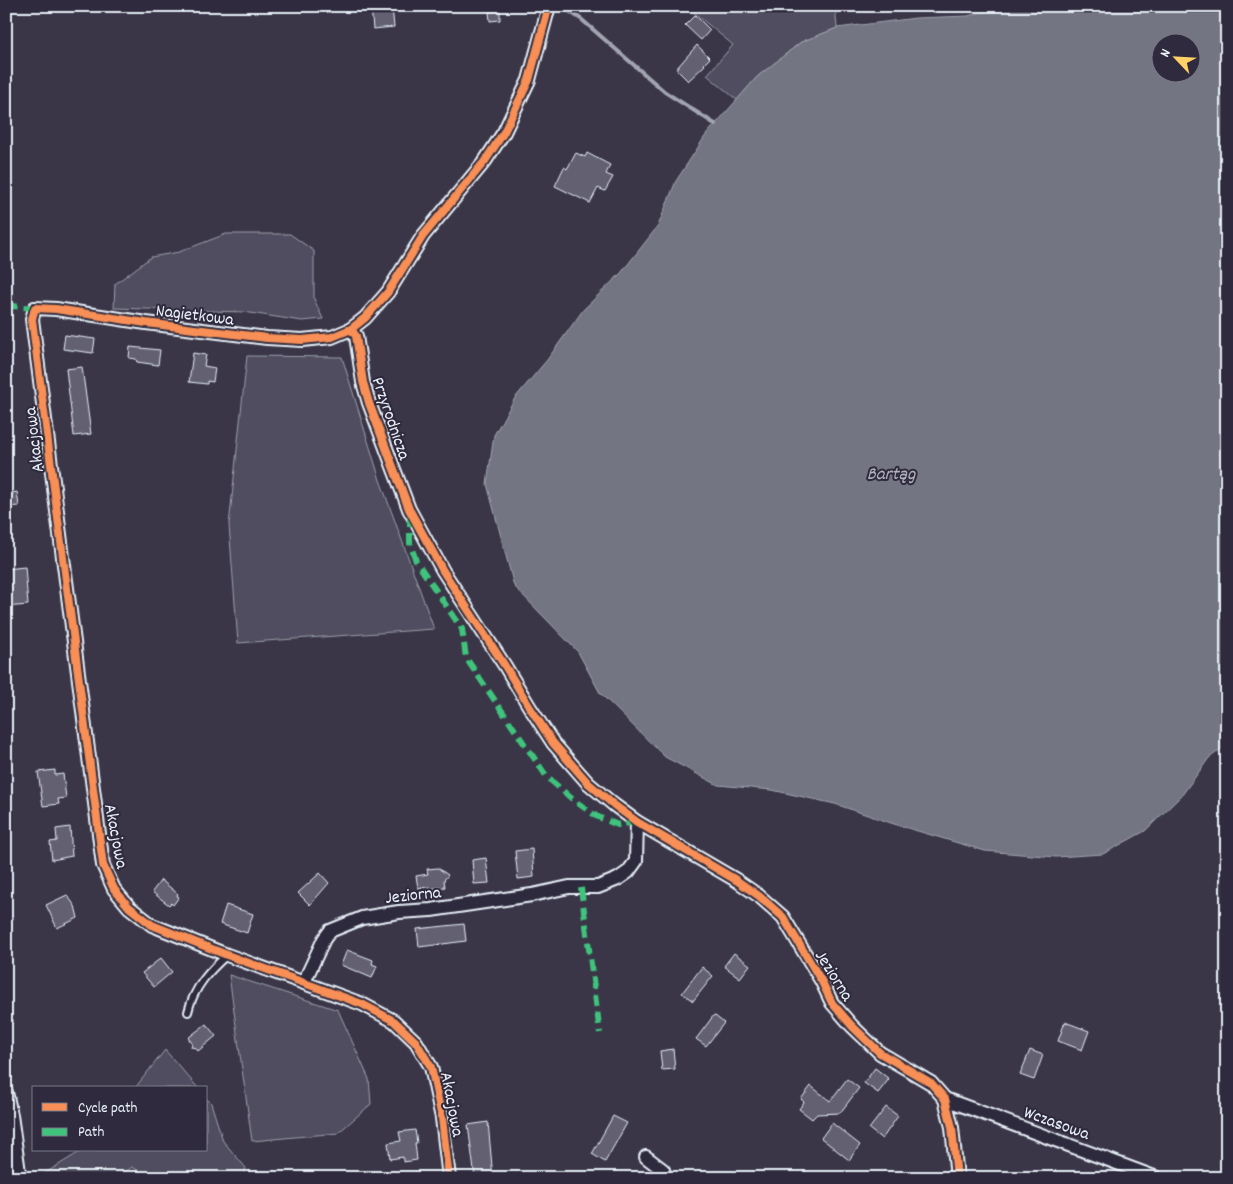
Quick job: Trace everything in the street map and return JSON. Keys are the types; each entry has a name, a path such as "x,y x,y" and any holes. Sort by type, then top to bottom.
{"street":[{"path":"351,329 365,318 388,292 423,236 485,161 504,132 529,80 549,6"},
{"name":"Nagietkowa","path":"35,308 56,309 146,323 267,338 302,340 332,337 351,329"},
{"name":"Akacjowa","path":"35,308 32,319 103,865 114,889 129,907 152,925 227,955 362,1004 394,1021 416,1042 431,1067 442,1118 449,1178"},
{"name":"Przyrodnicza","path":"351,329 356,336 365,389 386,449 410,509 443,571 553,743 588,783 637,822"},
{"name":"Jeziorna","path":"304,982 324,939 330,931 362,918 532,895 569,887 598,887 618,879 628,872 636,861 637,822 736,880 759,896 783,917 822,982 832,1003 852,1026 880,1053 930,1083 945,1099"},
{"path":"6,1094 18,1163 19,1172 17,1178"},
{"path":"945,1099 952,1127 957,1178"},
{"name":"Wczasowa","path":"945,1099 1157,1178"},
{"path":"646,1157 663,1170 666,1178"}],"lane":[{"path":"188,1012 191,998 197,988 208,973 227,955"}],"shaded area":[{"path":"686,6 835,6 837,28 801,42 757,77 737,100 707,75 733,45"},
{"path":"226,234 290,234 314,251 314,299 323,319 302,321 244,312 114,308 115,284 151,257 179,252"},
{"path":"247,356 342,357 380,480 434,629 238,643 229,525"},
{"path":"229,975 338,1010 369,1079 371,1104 338,1133 252,1141"},
{"path":"165,1050 196,1086 137,1086"},
{"path":"208,1100 211,1103 223,1141 246,1168 242,1178 153,1178 132,1167 118,1178 43,1178 42,1175 80,1152 208,1152"}],"water":[{"name":"Bartąg","path":"992,6 1227,6 1227,745 1209,758 1182,795 1145,831 1103,854 1056,857 985,851 835,804 772,790 718,785 665,757 600,693 578,652 514,586 487,484 494,435 515,398 547,360 583,310 621,273 658,226 676,181 706,135 757,77 801,42 837,28 916,18 968,16 991,9"}],"building":[{"path":"371,6 392,6 394,27 373,29"},
{"path":"500,11 500,20 490,21 489,12"},
{"path":"695,15 710,30 701,40 685,25"},
{"path":"697,45 710,58 688,81 676,69"},
{"path":"576,153 585,157 587,153 610,165 606,174 613,177 605,191 598,188 590,203 555,186 564,167 567,169"},
{"path":"65,335 95,339 93,353 63,349"},
{"path":"130,347 160,350 158,365 137,362 136,359 129,358"},
{"path":"193,353 206,355 204,366 215,368 213,382 207,381 207,384 189,382"},
{"path":"82,367 91,434 74,436 66,369"},
{"path":"17,492 19,506 6,507 6,494"},
{"path":"25,567 28,605 6,607 6,569"},
{"path":"55,770 55,775 63,774 66,798 58,799 59,804 43,806 38,772"},
{"path":"70,827 72,856 52,860 50,842 57,841 56,829"},
{"path":"532,849 534,877 518,879 515,851"},
{"path":"486,858 489,883 474,884 472,860"},
{"path":"438,868 448,875 444,880 445,887 418,888 416,876 428,874 427,869"},
{"path":"320,873 329,883 310,905 298,893"},
{"path":"161,880 178,894 177,896 179,897 173,905 171,903 169,905 152,892"},
{"path":"67,895 75,906 78,918 57,928 46,905"},
{"path":"226,905 253,914 247,933 220,924"},
{"path":"464,924 466,941 419,947 417,929"},
{"path":"347,950 373,960 372,964 377,966 372,978 341,965"},
{"path":"734,953 750,965 740,978 724,966"},
{"path":"161,958 172,972 154,987 142,973"},
{"path":"702,967 713,976 693,1001 682,993"},
{"path":"714,1015 724,1023 706,1046 696,1039"},
{"path":"1065,1022 1089,1031 1082,1050 1058,1041"},
{"path":"206,1024 216,1036 198,1051 196,1048 191,1047 192,1043 188,1038"},
{"path":"673,1049 675,1069 662,1070 660,1051"},
{"path":"1030,1050 1043,1055 1034,1080 1020,1075"},
{"path":"875,1068 889,1079 878,1093 864,1083"},
{"path":"847,1079 859,1088 840,1113 817,1114 812,1119 799,1109 804,1102 801,1099 811,1086 830,1101"},
{"path":"886,1107 898,1116 882,1139 869,1129"},
{"path":"613,1116 627,1123 605,1162 592,1154"},
{"path":"488,1122 493,1178 475,1178 468,1125"},
{"path":"832,1123 860,1145 849,1160 821,1138"},
{"path":"415,1130 417,1160 403,1162 403,1157 390,1159 388,1143 401,1141 399,1132"}],"waterway":[{"path":"561,6 581,19 665,92 715,124"}],"marked path":[{"path":"6,304 35,308"},
{"path":"410,515 410,543 416,561 462,629 466,658 547,777 596,816 618,825 637,822"},
{"path":"581,888 600,1033"}],"cycle path":[{"path":"549,6 529,80 504,132 485,161 423,236 388,292 365,318 351,329 356,336 363,382 369,403 409,509 443,571 553,743 588,783 614,805 637,822 736,880 759,896 783,917 822,982 832,1003 852,1026 880,1053 931,1083 945,1099 952,1127 957,1178"},
{"path":"351,329 332,337 302,340 267,338 146,323 56,309 35,308 32,319 103,865 114,889 129,907 152,925 227,955 362,1004 394,1021 416,1042 431,1067 442,1118 449,1178"}]}
